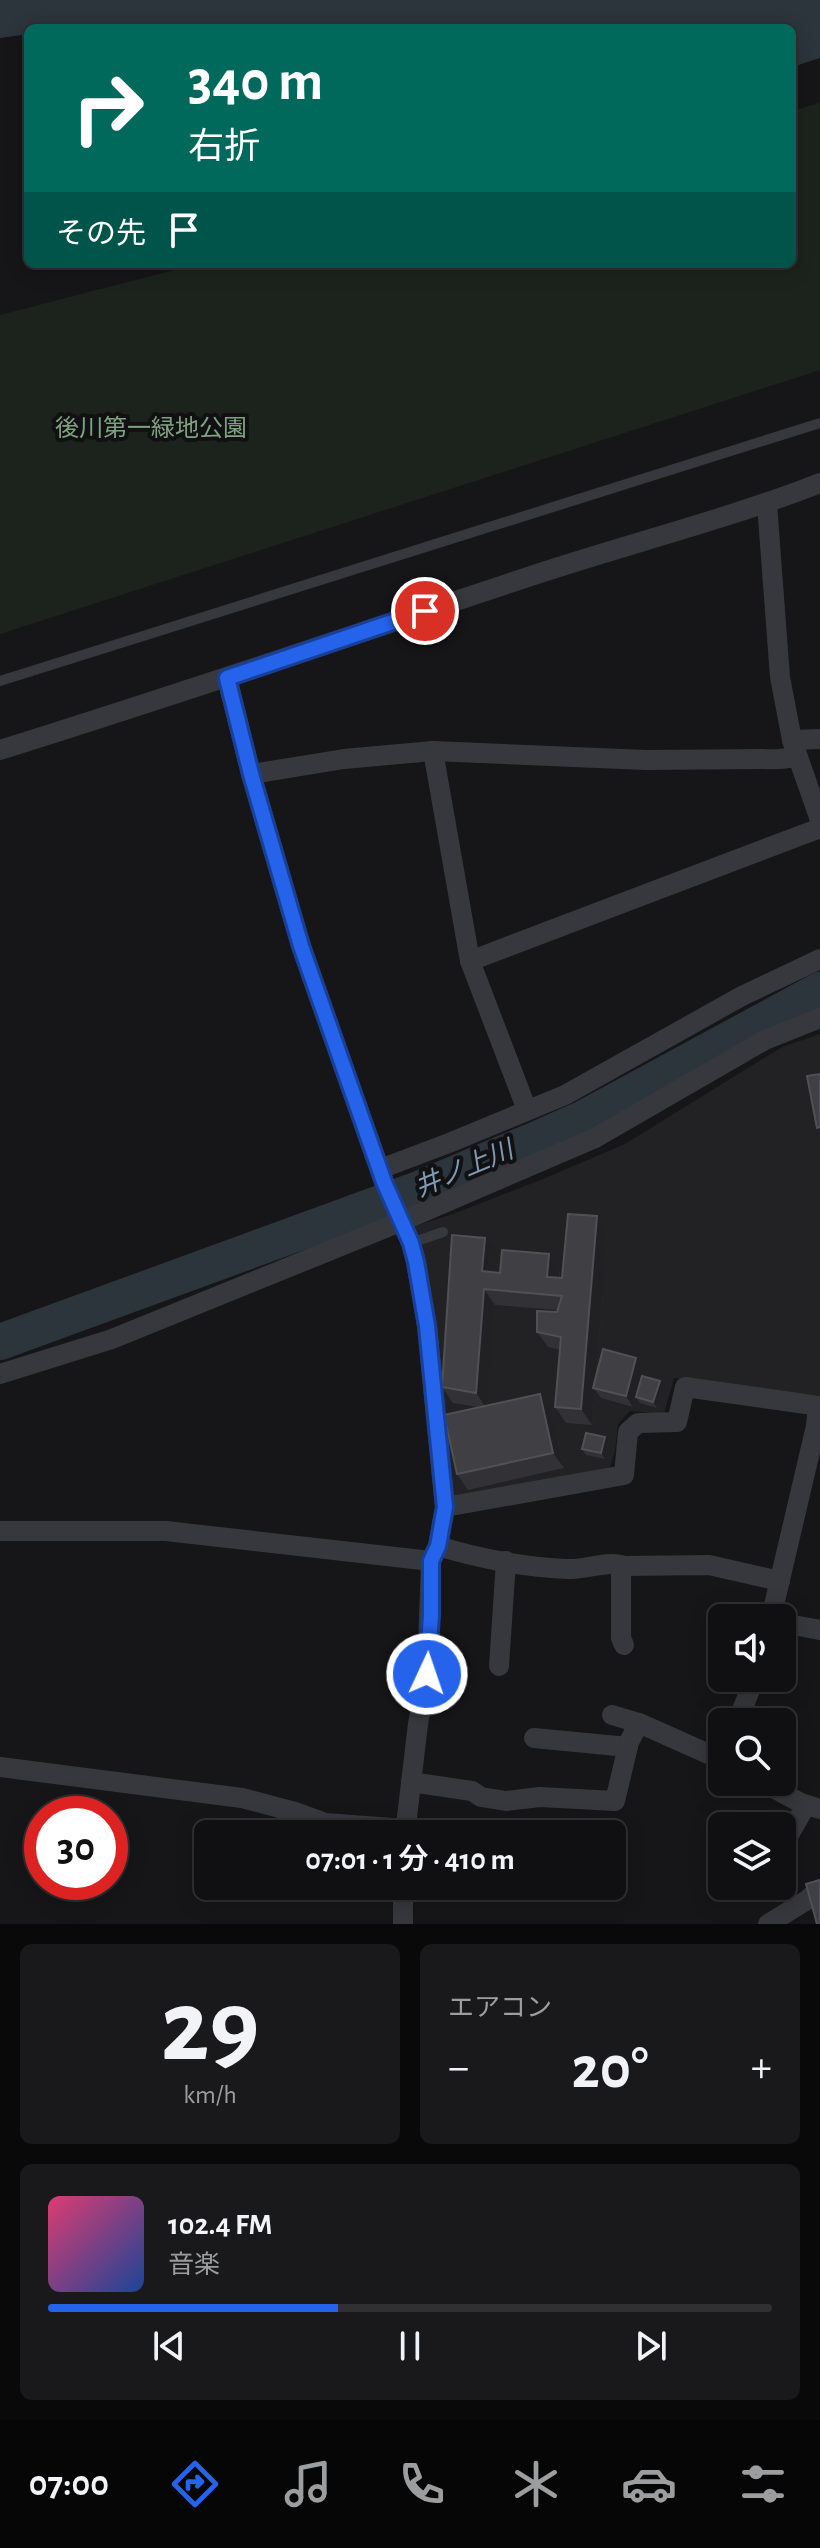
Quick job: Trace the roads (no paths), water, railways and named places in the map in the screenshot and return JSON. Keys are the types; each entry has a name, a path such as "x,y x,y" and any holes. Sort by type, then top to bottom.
{"street":[{"path":"0,750 627,545 767,504 820,483"},
{"path":"767,504 780,677 795,748 820,820"},
{"path":"227,678 251,774 301,946 382,1175 411,1243 427,1326 445,1507 434,1554 427,1674 406,1820"},
{"path":"251,774 344,759 433,751 646,760 780,759 795,748 820,739"},
{"path":"433,751 470,961 527,1110"},
{"path":"470,961 820,828"},
{"path":"382,1175 449,1143 565,1095 742,996 820,959"},
{"path":"0,1374 112,1339 595,1138 765,1040 820,1018"},
{"path":"445,1507 624,1475 628,1432 638,1423 677,1422 685,1387 819,1406 774,1604"},
{"path":"0,1531 166,1531 570,1569 616,1563 709,1565 780,1581"},
{"path":"499,1666 506,1561"},
{"path":"621,1565 621,1638 624,1645"},
{"path":"796,1626 820,1630"},
{"path":"612,1715 639,1723 708,1753"},
{"path":"411,1782 472,1791 481,1797 506,1801 540,1797 615,1801 628,1747 639,1723"},
{"path":"534,1738 628,1747"},
{"path":"0,1767 242,1798 315,1820"},
{"path":"791,1796 813,1807 796,1829"},
{"path":"768,1924 820,1889"},
{"path":"403,1900 403,1924"}],"lane":[{"path":"0,681 820,423"},
{"path":"411,1243 443,1232"}],"waterway":[{"name":"井ノ上川","path":"0,1342 416,1190 532,1141 582,1119 820,990"}],"park label":[{"name":"後川第一緑地公園","path":"151,429"}]}
